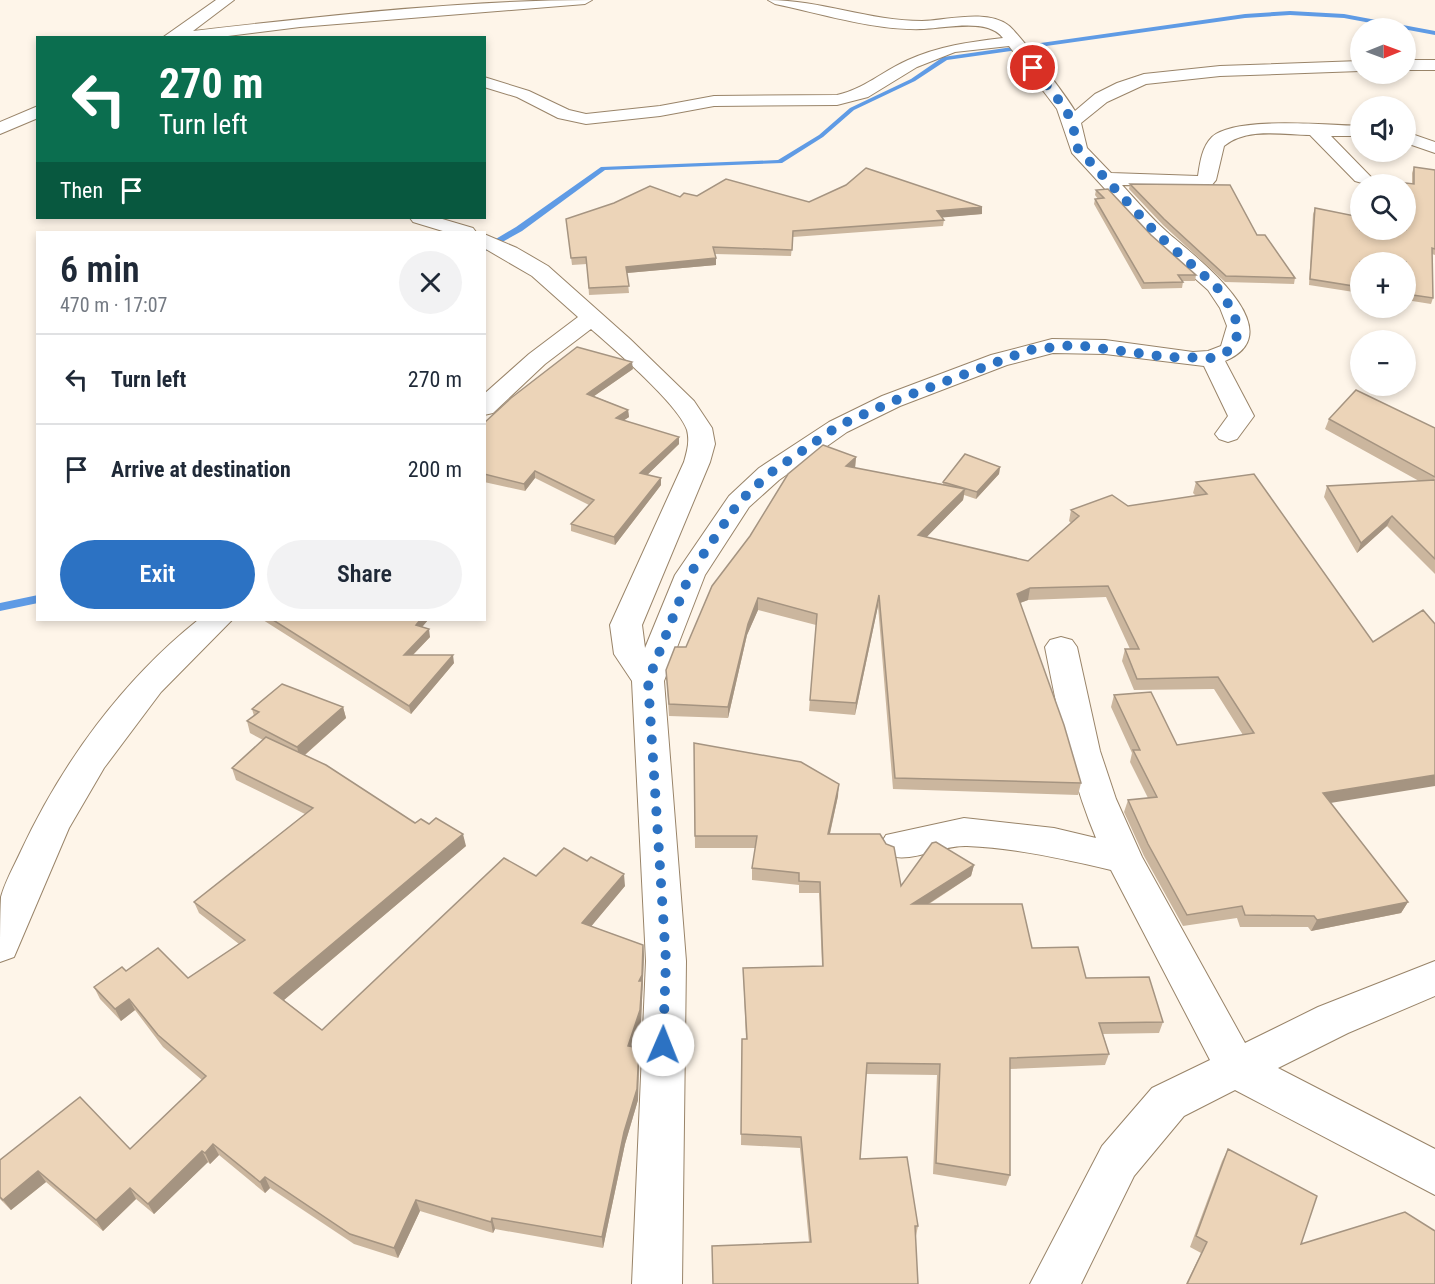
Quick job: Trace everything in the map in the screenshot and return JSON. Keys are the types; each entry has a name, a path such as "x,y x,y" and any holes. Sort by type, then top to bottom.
{"street":[{"path":"173,36 198,22 214,6 228,0"},
{"path":"173,36 300,22 585,0"},
{"path":"657,1284 666,961 648,681 690,574 739,502 769,474 838,426 891,402 1029,350 1052,346 1105,347 1167,357 1212,358 1228,351 1236,341 1238,326 1231,308 1216,286 1158,235 1078,149 1072,122 1053,90 1003,28 985,22 921,26 891,24 775,0"},
{"path":"486,83 523,94 564,114 586,118 660,111 714,101 837,100 862,94 911,64 952,48 1019,48"},
{"path":"1416,65 1435,65"},
{"path":"1072,122 1101,98 1123,86 1144,79 1220,71 1350,66"},
{"path":"0,129 36,112"},
{"path":"1108,179 1204,182 1207,180 1211,152 1221,138 1255,129 1350,131"},
{"path":"1316,131 1359,174"},
{"path":"1416,140 1435,147"},
{"path":"423,219 463,231"},
{"path":"486,241 510,252 540,271 622,344 685,406 699,428 702,444 697,462 639,590 626,626 630,654 648,681"},
{"path":"486,406 537,359 591,318"},
{"path":"1212,358 1241,416 1228,434"},
{"path":"0,945 59,813 90,763 122,718 172,659 216,621"},
{"path":"1061,647 1083,751 1098,799 1124,859 1237,1069 1435,1173"},
{"path":"899,845 964,832 1054,842 1124,859"},
{"path":"1055,1284 1118,1161 1168,1102 1333,1020 1435,978"}],"building":[{"path":"1414,167 1435,170 1433,298 1416,295 1416,252 1350,252 1350,285 1310,279 1315,208 1350,215 1350,240 1416,240 1416,174 1414,174"},
{"path":"866,168 982,207 937,211 944,220 793,231 792,250 713,247 716,258 626,267 629,286 589,288 586,257 571,258 566,219 614,203 650,186 680,197 684,193 697,196 726,179 809,202 846,185"},
{"path":"1130,184 1230,185 1257,235 1265,235 1295,278 1226,276"},
{"path":"1108,189 1151,235 1196,275 1178,275 1183,282 1144,283 1095,199 1104,198 1096,190"},
{"path":"577,347 632,362 587,394 628,410 616,418 679,437 640,473 661,478 614,537 571,524 594,500 535,471 524,484 486,474 486,421 511,398"},
{"path":"1350,396 1368,396 1435,428 1435,477 1329,419"},
{"path":"823,445 856,457 846,466 965,489 918,535 1028,561 1079,516 1071,510 1112,495 1128,506 1207,494 1196,482 1254,474 1373,642 1423,610 1435,624 1435,775 1323,793 1408,902 1317,920 1314,916 1245,915 1242,906 1187,915 1148,844 1128,800 1157,797 1133,750 1140,750 1114,695 1151,692 1177,745 1254,733 1218,677 1137,679 1125,649 1139,649 1108,586 1030,588 1017,594 1064,725 1081,783 895,778 879,595 856,703 810,700 817,614 758,598 748,624 728,707 669,704 666,670 675,647 686,647 712,586 750,536 788,474"},
{"path":"965,454 1000,467 977,492 943,482"},
{"path":"1435,480 1435,559 1392,516 1361,543 1327,486"},
{"path":"275,621 419,621 416,625 429,629 404,655 453,655 409,706"},
{"path":"282,684 343,707 297,747 247,721 259,712 252,709"},
{"path":"266,737 326,765 415,823 421,819 429,824 436,818 463,834 274,993 322,1030 504,858 536,876 564,848 587,861 591,857 624,874 582,923 643,945 642,975 639,981 642,981 640,1010 628,1046 639,1048 637,1089 624,1132 602,1237 492,1218 491,1222 416,1200 394,1248 350,1234 265,1177 260,1182 213,1144 205,1153 202,1151 148,1204 130,1188 96,1220 38,1171 3,1200 0,1197 0,1160 80,1097 130,1149 206,1076 158,1035 129,999 115,1009 94,987 122,967 126,971 158,948 188,978 245,940 194,902 313,808 232,768"},
{"path":"694,743 801,762 839,784 828,834 880,834 886,844 894,847 901,886 932,843 936,842 974,865 912,904 1022,904 1032,948 1078,947 1086,978 1149,977 1163,1022 1099,1023 1109,1054 1010,1058 1010,1175 936,1163 940,1064 867,1063 860,1159 907,1157 918,1226 915,1226 918,1284 713,1284 712,1246 811,1242 801,1137 741,1134 742,1039 747,1039 743,968 823,966 820,882 799,881 799,873 752,868 757,836 695,836"},
{"path":"1228,1149 1317,1196 1301,1244 1405,1212 1435,1231 1435,1284 1187,1284 1207,1242 1196,1236"}],"waterway":[{"path":"486,249 519,229 603,168 780,162 821,136 852,109 913,80 945,58 1245,16 1290,13 1344,16 1435,33"},
{"path":"0,607 36,599"}],"route":[{"path":"663,1045 666,961 648,681 669,621 690,574 739,502 769,474 838,426 891,402 1029,350 1075,345 1192,359 1212,358 1228,351 1236,341 1238,326 1231,308 1216,286 1158,235 1108,179 1093,167 1078,149 1072,122 1065,108 1053,90 1033,68"}]}
